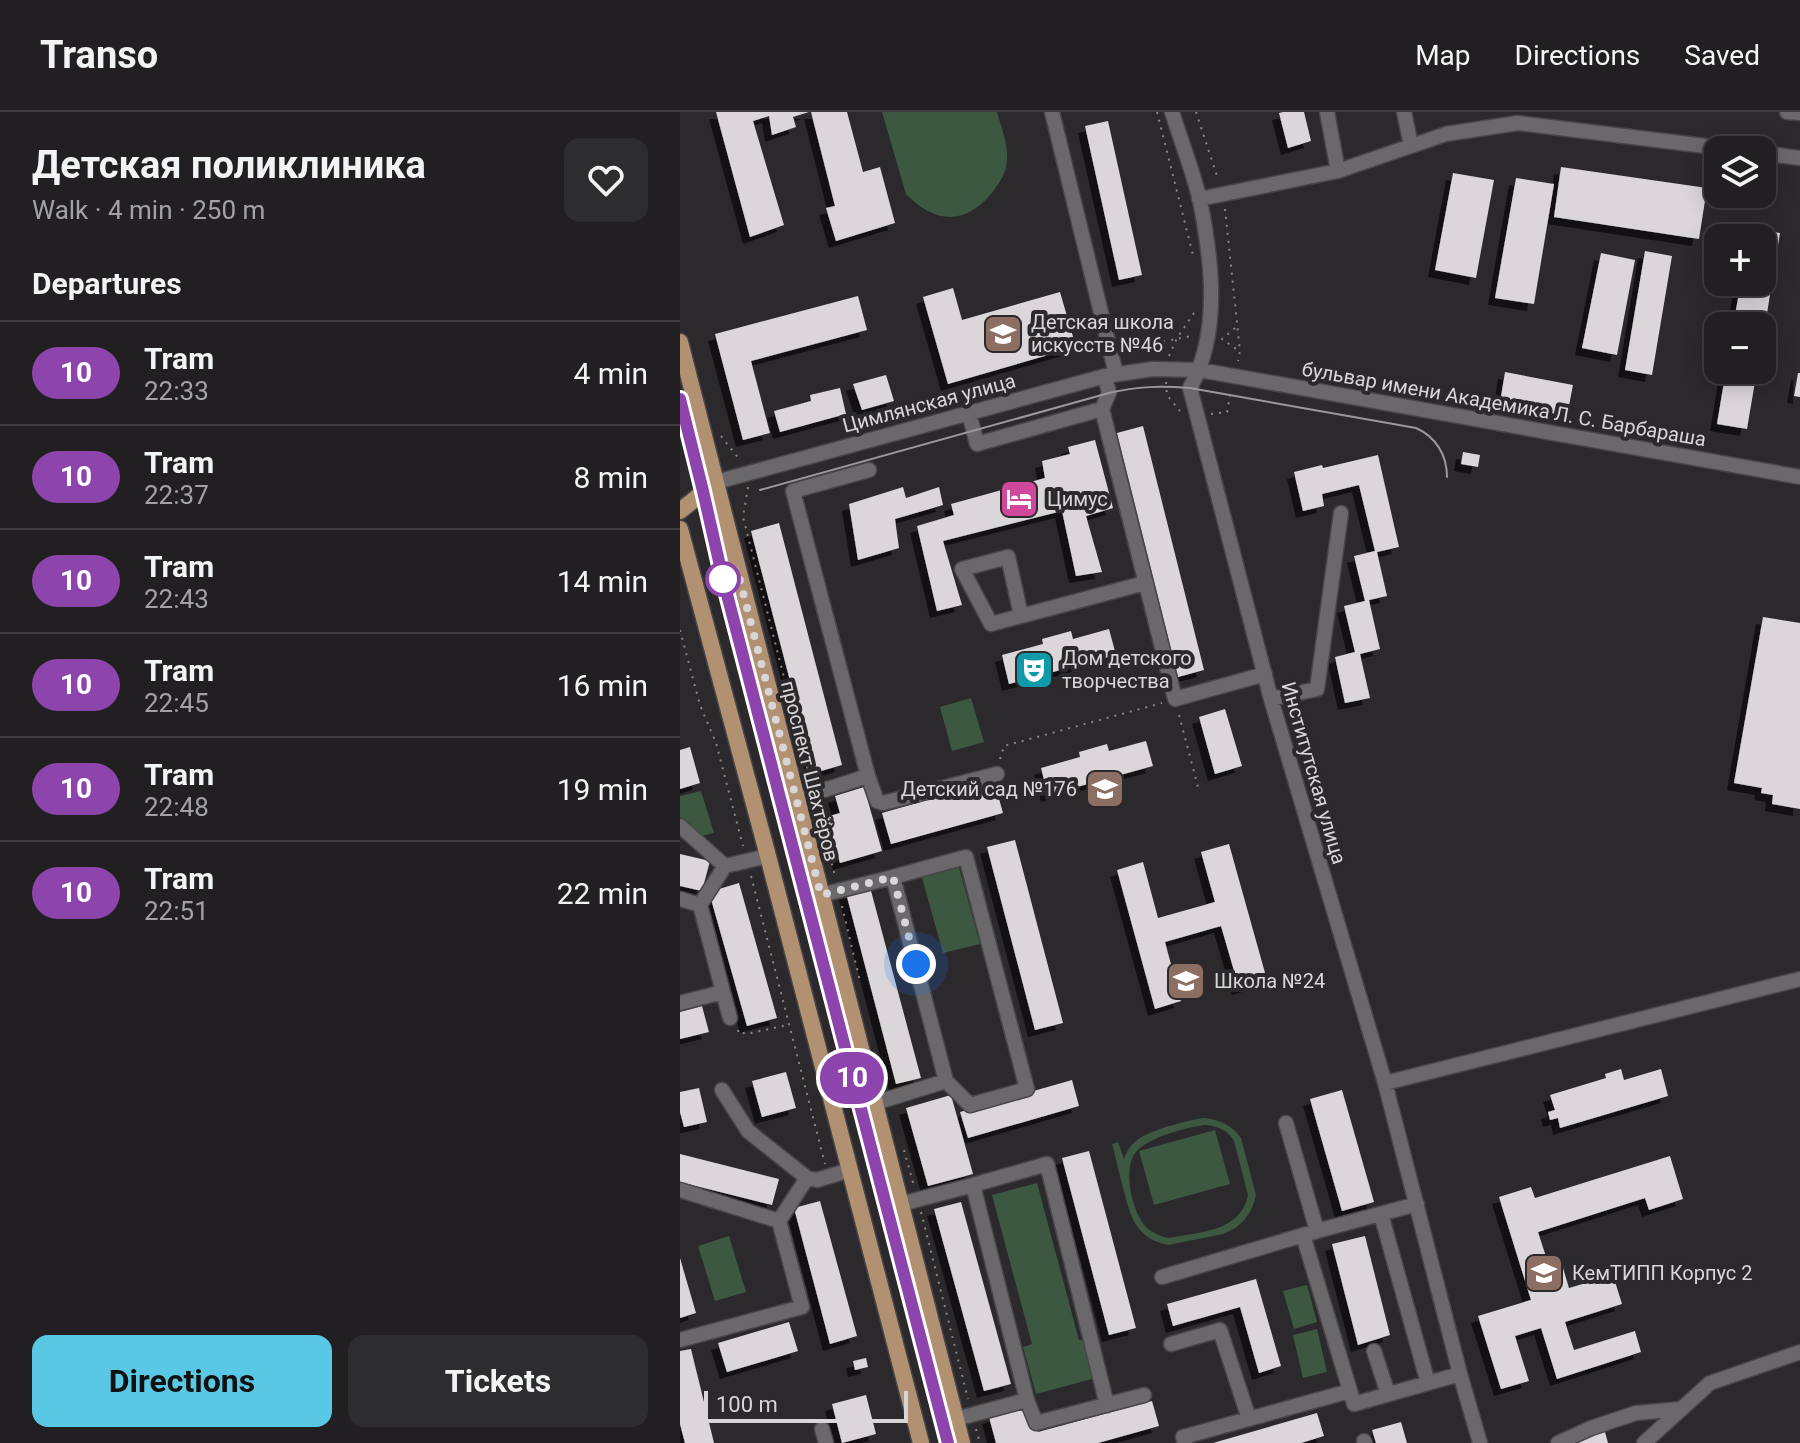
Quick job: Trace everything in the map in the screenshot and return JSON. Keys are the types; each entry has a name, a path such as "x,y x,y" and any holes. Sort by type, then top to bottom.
{"main road":[{"name":"проспект Шахтёров","path":"680,342 875,1103 909,1202 964,1417 962,1443"},
{"name":"Цимлянская улица","path":"680,511 716,482"},
{"path":"680,529 921,1443"}],"street":[{"path":"1052,112 1111,352 1109,393 1102,409 1175,699 1265,674"},
{"name":"Институтская улица","path":"1172,112 1199,199 1212,278 1207,336 1200,370 1190,388 1271,699 1385,1083 1480,1443"},
{"path":"1327,112 1338,171"},
{"path":"1404,112 1411,145"},
{"path":"1525,124 1540,112"},
{"path":"1787,112 1800,113"},
{"path":"1199,199 1338,171 1446,134 1518,123 1704,146"},
{"path":"1776,155 1800,158"},
{"name":"Цимлянская улица","path":"716,482 1111,375 1153,369 1200,370"},
{"name":"бульвар имени Академика Л. С. Барбараша","path":"1200,370 1800,477"},
{"path":"969,413 977,444 1102,409"},
{"path":"869,470 793,491 877,801 883,803 997,774"},
{"path":"1271,699 1317,689 1341,513"},
{"path":"1021,615 1008,557 962,569 991,624 1145,583"},
{"path":"796,799 868,776"},
{"path":"680,826 725,866"},
{"path":"730,1018 700,905 725,866 768,856"},
{"path":"821,895 966,857 1027,1089 970,1105 946,1081 893,877"},
{"path":"680,899 700,905"},
{"path":"1385,1083 1800,979"},
{"path":"680,1003 723,992"},
{"path":"875,1103 946,1081"},
{"path":"722,1090 748,1131 807,1178 817,1180 850,1170"},
{"path":"1286,1123 1353,1403"},
{"path":"909,1202 1047,1164 1107,1405"},
{"path":"680,1340 802,1307 779,1221 807,1178"},
{"path":"973,1185 1027,1400 1036,1423 1144,1395"},
{"path":"680,1190 779,1221"},
{"path":"1162,1277 1417,1204"},
{"path":"1381,1214 1428,1383"},
{"path":"1171,1344 1220,1330 1249,1419"},
{"path":"1374,1351 1388,1394"},
{"path":"1644,1443 1710,1383 1800,1352"},
{"path":"1185,1443 1183,1437 1249,1419 1353,1403 1460,1374"},
{"path":"964,1417 1027,1400"},
{"path":"1558,1443 1636,1413 1681,1409"}],"path":[{"path":"1237,326 1222,339 1240,351"},
{"path":"1111,352 1177,338 1207,336"},
{"path":"748,487 743,517 861,982"},
{"path":"680,630 700,705 716,743 828,1177"},
{"path":"997,774 1004,746 1175,699 1199,791"},
{"path":"730,1018 735,1017 739,1034 788,1025"},
{"path":"901,1142 909,1202 964,1417 980,1443"}],"green space":[{"path":"882,112 997,112 1007,153 1006,167 1000,181 991,194 970,212 949,217 927,211 906,194"},
{"path":"971,698 984,742 952,751 940,707"},
{"path":"701,791 714,833 701,836 680,819 680,796"},
{"path":"958,864 980,944 943,953 921,874"},
{"path":"1198,1119 1221,1122 1230,1126 1241,1138 1256,1195 1252,1208 1236,1228 1223,1234 1168,1245 1157,1242 1141,1232 1132,1217 1112,1144 1118,1142 1124,1159 1132,1144 1146,1135","holes":["1205,1125 1225,1131 1234,1141 1248,1195 1244,1207 1228,1223 1205,1232 1168,1238 1157,1234 1146,1227 1133,1201 1129,1179 1132,1159 1141,1147 1158,1138"]},
{"path":"1215,1130 1230,1184 1154,1205 1139,1151"},
{"path":"1037,1183 1079,1340 1086,1339 1096,1378 1036,1394 1023,1347 1032,1344 992,1195"},
{"path":"729,1236 746,1292 715,1301 698,1246"},
{"path":"1307,1285 1317,1322 1294,1329 1283,1291"},
{"path":"1317,1329 1327,1372 1303,1378 1293,1335"}],"building":[{"path":"716,112 809,112 793,117 796,127 772,135 769,116 753,121 784,225 750,237"},
{"path":"811,112 847,112 863,172 880,167 895,223 836,241 826,208 835,206"},
{"path":"1304,112 1311,141 1288,148 1279,113"},
{"path":"1108,121 1142,275 1119,280 1085,126"},
{"path":"1561,167 1704,188 1699,239 1554,217"},
{"path":"1453,173 1494,180 1476,278 1435,270"},
{"path":"1516,178 1554,184 1534,304 1495,298"},
{"path":"1776,232 1780,233 1776,258"},
{"path":"1645,251 1672,256 1652,375 1625,370"},
{"path":"1601,253 1635,260 1617,355 1582,348"},
{"name":"Детская школа искусств №46","path":"953,288 962,320 1060,292 1076,347 948,384 923,297"},
{"path":"858,296 867,330 751,361 770,433 743,440 715,334"},
{"path":"1738,296 1770,296 1767,312 1736,312"},
{"path":"1505,372 1573,385 1567,416 1500,403"},
{"path":"1800,373 1800,397 1794,396"},
{"path":"886,375 894,401 862,410 853,384"},
{"path":"1724,384 1755,384 1747,429 1717,424"},
{"path":"840,388 846,414 780,432 774,411 811,401 810,395"},
{"path":"1143,426 1204,670 1178,677 1117,433"},
{"path":"1095,440 1113,508 1086,516 1102,572 1076,576 1062,511 943,541 962,605 937,611 917,526 954,515 951,504 1045,478 1042,461 1070,454 1068,447"},
{"path":"1463,452 1480,455 1478,467 1461,464"},
{"path":"1378,455 1399,547 1377,552 1387,596 1369,600 1380,649 1360,654 1370,698 1345,703 1335,657 1355,652 1344,606 1365,601 1354,556 1375,551 1359,485 1322,494 1324,506 1303,511 1294,472"},
{"path":"903,487 906,498 939,487 943,505 895,519 899,548 858,560 849,504"},
{"path":"779,523 842,765 814,773 751,531"},
{"path":"1763,617 1800,623 1800,809 1772,804 1773,795 1761,793 1762,788 1734,783"},
{"name":"Дом детского творчества","path":"1109,629 1116,655 1009,684 1002,655 1043,644 1042,639 1071,631 1073,639"},
{"path":"1225,709 1242,766 1215,774 1199,717"},
{"path":"1146,741 1153,766 1048,795 1041,768 1080,757 1079,752 1107,744 1109,751"},
{"path":"690,747 700,783 680,789 680,750"},
{"path":"994,781 1003,813 891,844 882,813"},
{"path":"864,787 882,851 840,863 826,817 840,813 835,796"},
{"path":"1015,840 1063,1023 1035,1030 987,847"},
{"path":"1229,844 1267,980 1239,988 1221,926 1165,942 1181,1001 1155,1009 1117,870 1143,862 1158,918 1215,902 1201,852"},
{"path":"680,854 710,861 702,891 680,886"},
{"path":"739,883 777,1018 747,1026 709,892"},
{"path":"870,887 921,1078 896,1084 846,893"},
{"path":"702,1006 709,1032 680,1039 680,1012"},
{"path":"1621,1069 1624,1080 1661,1069 1668,1096 1560,1128 1558,1118 1550,1120 1548,1112 1555,1110 1550,1095 1606,1078 1605,1074"},
{"path":"786,1072 796,1108 762,1117 752,1081"},
{"path":"1072,1080 1079,1106 968,1138 960,1112"},
{"path":"699,1088 707,1122 684,1127 680,1092"},
{"path":"1342,1090 1374,1202 1342,1211 1310,1099"},
{"path":"951,1095 973,1174 928,1186 906,1108"},
{"path":"1089,1151 1136,1328 1109,1335 1062,1158"},
{"path":"680,1154 779,1179 772,1205 680,1182"},
{"name":"КемТИПП Корпус 2","path":"1670,1156 1683,1199 1649,1210 1645,1198 1538,1232 1551,1272 1563,1268 1569,1288 1613,1275 1622,1304 1565,1322 1574,1350 1635,1331 1641,1352 1557,1379 1541,1328 1515,1336 1529,1381 1501,1389 1478,1316 1531,1300 1499,1197 1531,1187 1535,1198"},
{"path":"820,1201 857,1336 830,1344 794,1208"},
{"path":"961,1202 1011,1384 984,1391 934,1209"},
{"path":"1365,1236 1390,1335 1358,1345 1332,1244"},
{"path":"680,1258 696,1313 680,1318"},
{"path":"1256,1279 1281,1366 1259,1373 1240,1307 1173,1326 1167,1304"},
{"path":"789,1322 798,1351 727,1372 718,1343"},
{"path":"691,1349 714,1443 685,1443 680,1424 680,1351"},
{"path":"866,1358 868,1367 855,1370 853,1361"},
{"path":"866,1395 876,1434 842,1443 832,1404"},
{"path":"1152,1401 1159,1426 1098,1443 996,1443 989,1417 1031,1405 1038,1432"},
{"path":"1317,1413 1324,1436 1301,1443 1213,1443"},
{"path":"1401,1422 1407,1443 1376,1443 1372,1430"},
{"path":"1605,1432 1608,1443 1570,1443 1570,1442"}],"tram line":[{"path":"760,490 1109,393 1159,387 1190,388 1416,428 1429,436 1439,448 1447,477"},
{"path":"680,399 723,579 948,1443"},
{"name":"10","path":"680,399 723,579 948,1443"}],"place":[{"name":"Детская школа искусств №46","path":"1003,334"},
{"name":"Цимус","path":"1019,499"},
{"name":"Дом детского творчества","path":"1034,670"},
{"name":"Детский сад №176","path":"1105,789"},
{"name":"Школа №24","path":"1186,981"},
{"name":"КемТИПП Корпус 2","path":"1544,1273"}],"route":[{"path":"723,579 737,569 821,895 893,877 916,964"}]}
